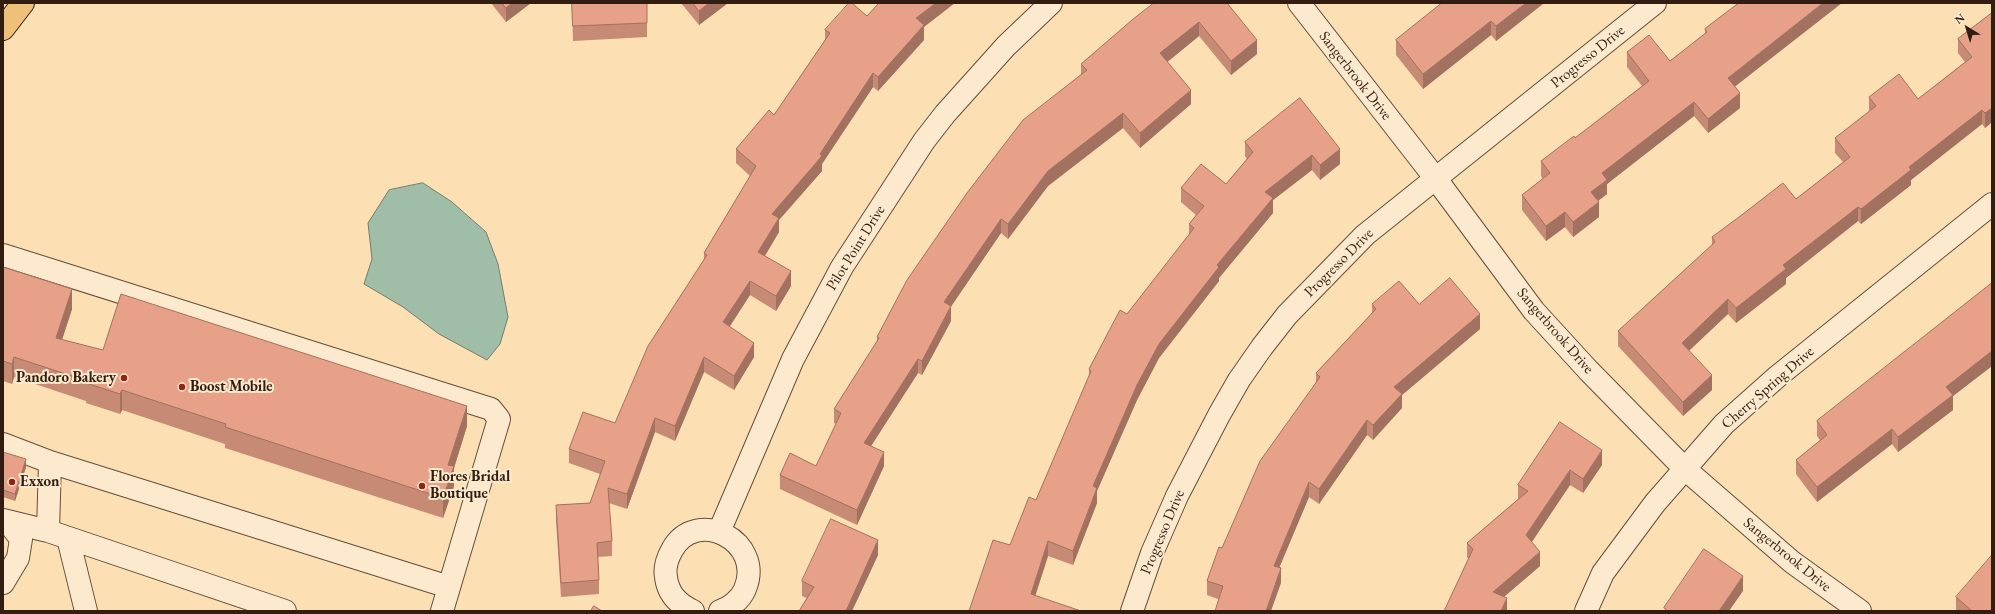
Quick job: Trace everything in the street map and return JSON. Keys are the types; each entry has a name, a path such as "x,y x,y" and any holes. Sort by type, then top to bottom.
{"main road":[{"path":"3,29 23,3"}],"street":[{"name":"Pilot Point Drive","path":"719,532 793,359 842,267 924,141 945,114 1006,46 1051,3"},
{"name":"Sangerbrook Drive","path":"1299,3 1436,179 1534,311 1588,370 1685,469 1792,562 1860,611"},
{"name":"Progresso Drive","path":"1132,611 1152,553 1177,496 1219,415 1262,346 1287,315 1365,235 1655,3"},
{"name":"Cherry Spring Drive","path":"1586,611 1603,573 1654,503 1724,424 1778,376 1992,204"},
{"path":"3,255 491,410 499,420 442,611"},
{"path":"3,444 50,462 449,587"},
{"path":"50,462 58,535 86,611"},
{"path":"5,520 58,535 285,611"},
{"path":"3,584 18,558 21,539 5,520"},
{"path":"693,611 683,606 673,596 665,572 667,559 673,548 682,538 694,532 707,530 719,532 732,539 742,549 748,562 748,576 744,591 736,602 720,611"}],"shaded area":[{"path":"423,183 452,202 486,232 498,264 508,317 500,344 487,360 439,334 403,307 364,284 372,259 368,223 389,190"}],"building":[{"path":"502,3 512,3 506,8"},
{"path":"572,3 647,3 647,23 573,26"},
{"path":"693,3 709,3 699,11"},
{"path":"849,3 852,3 867,16 879,3 936,3 916,18 924,25 878,77 873,73 820,154 822,156 772,214 779,218 758,252 791,271 776,296 750,281 723,322 754,343 734,376 704,357 675,426 655,418 627,494 608,488 612,541 597,543 599,580 561,583 556,505 590,503 605,461 569,449 583,412 615,423 648,346 707,255 704,253 756,166 736,149 769,110 774,115 830,33 825,30"},
{"path":"1154,3 1227,3 1257,40 1231,61 1199,22 1160,53 1191,90 1140,133 1123,113 1048,171 1008,224 1001,219 944,302 951,306 922,361 918,359 864,443 884,452 857,510 780,475 790,453 816,466 841,413 834,409 879,338 877,337 907,280 967,193 1023,120 1087,70 1081,64"},
{"path":"1442,3 1526,3 1496,26 1491,21 1423,74 1396,40"},
{"path":"1739,3 1823,3 1728,78 1740,93 1708,119 1694,102 1602,173 1607,180 1591,192 1599,202 1573,222 1565,212 1546,226 1522,195 1550,173 1541,161 1574,136 1575,138 1649,81 1627,52 1649,35 1670,61 1707,32 1705,29"},
{"path":"1992,13 1992,108 1985,113 1982,110 1909,167 1911,170 1861,209 1858,207 1783,265 1786,269 1736,308 1728,299 1682,343 1712,375 1683,402 1618,331 1715,242 1712,237 1783,183 1796,199 1850,157 1835,138 1876,106 1869,97 1899,74 1918,99 1972,57 1958,39"},
{"path":"1300,98 1340,149 1320,165 1312,155 1265,192 1273,198 1217,265 1219,267 1159,344 1137,385 1093,486 1097,488 1073,551 1048,541 1031,594 1081,611 969,611 993,540 1010,545 1029,497 1036,500 1091,371 1089,369 1120,310 1127,314 1194,228 1189,224 1204,206 1181,188 1201,164 1226,184 1253,152 1245,142"},
{"path":"3,267 72,289 56,338 103,350 121,294 467,406 448,465 454,466 443,498 225,427 226,424 122,390 120,394 86,383 87,381 14,357 12,364 3,361"},
{"path":"1450,278 1480,314 1394,387 1402,394 1373,425 1367,420 1319,489 1309,482 1274,566 1281,568 1266,611 1215,611 1223,586 1207,581 1219,547 1222,548 1260,461 1320,377 1316,373 1376,309 1372,304 1399,281 1419,304"},
{"path":"1992,283 1992,351 1946,387 1953,395 1898,437 1892,429 1817,487 1796,460 1827,435 1817,421"},
{"path":"1560,422 1602,450 1583,479 1570,470 1526,535 1540,552 1493,592 1507,598 1501,611 1444,611 1473,549 1467,543 1528,491 1518,485"},
{"name":"Exxon","path":"3,452 26,459 15,494 3,490"},
{"path":"831,519 878,540 846,611 799,611 814,587 802,581"},
{"path":"1704,549 1743,576 1719,611 1665,611 1666,609 1664,608"},
{"path":"1992,555 1992,611 1972,611 1956,597"},
{"path":"594,606 602,611 591,611"}],"place":[{"name":"Pandoro Bakery","path":"124,378"},
{"name":"Boost Mobile","path":"182,387"},
{"name":"Exxon","path":"12,482"},
{"name":"Flores Bridal Boutique","path":"422,486"}]}
